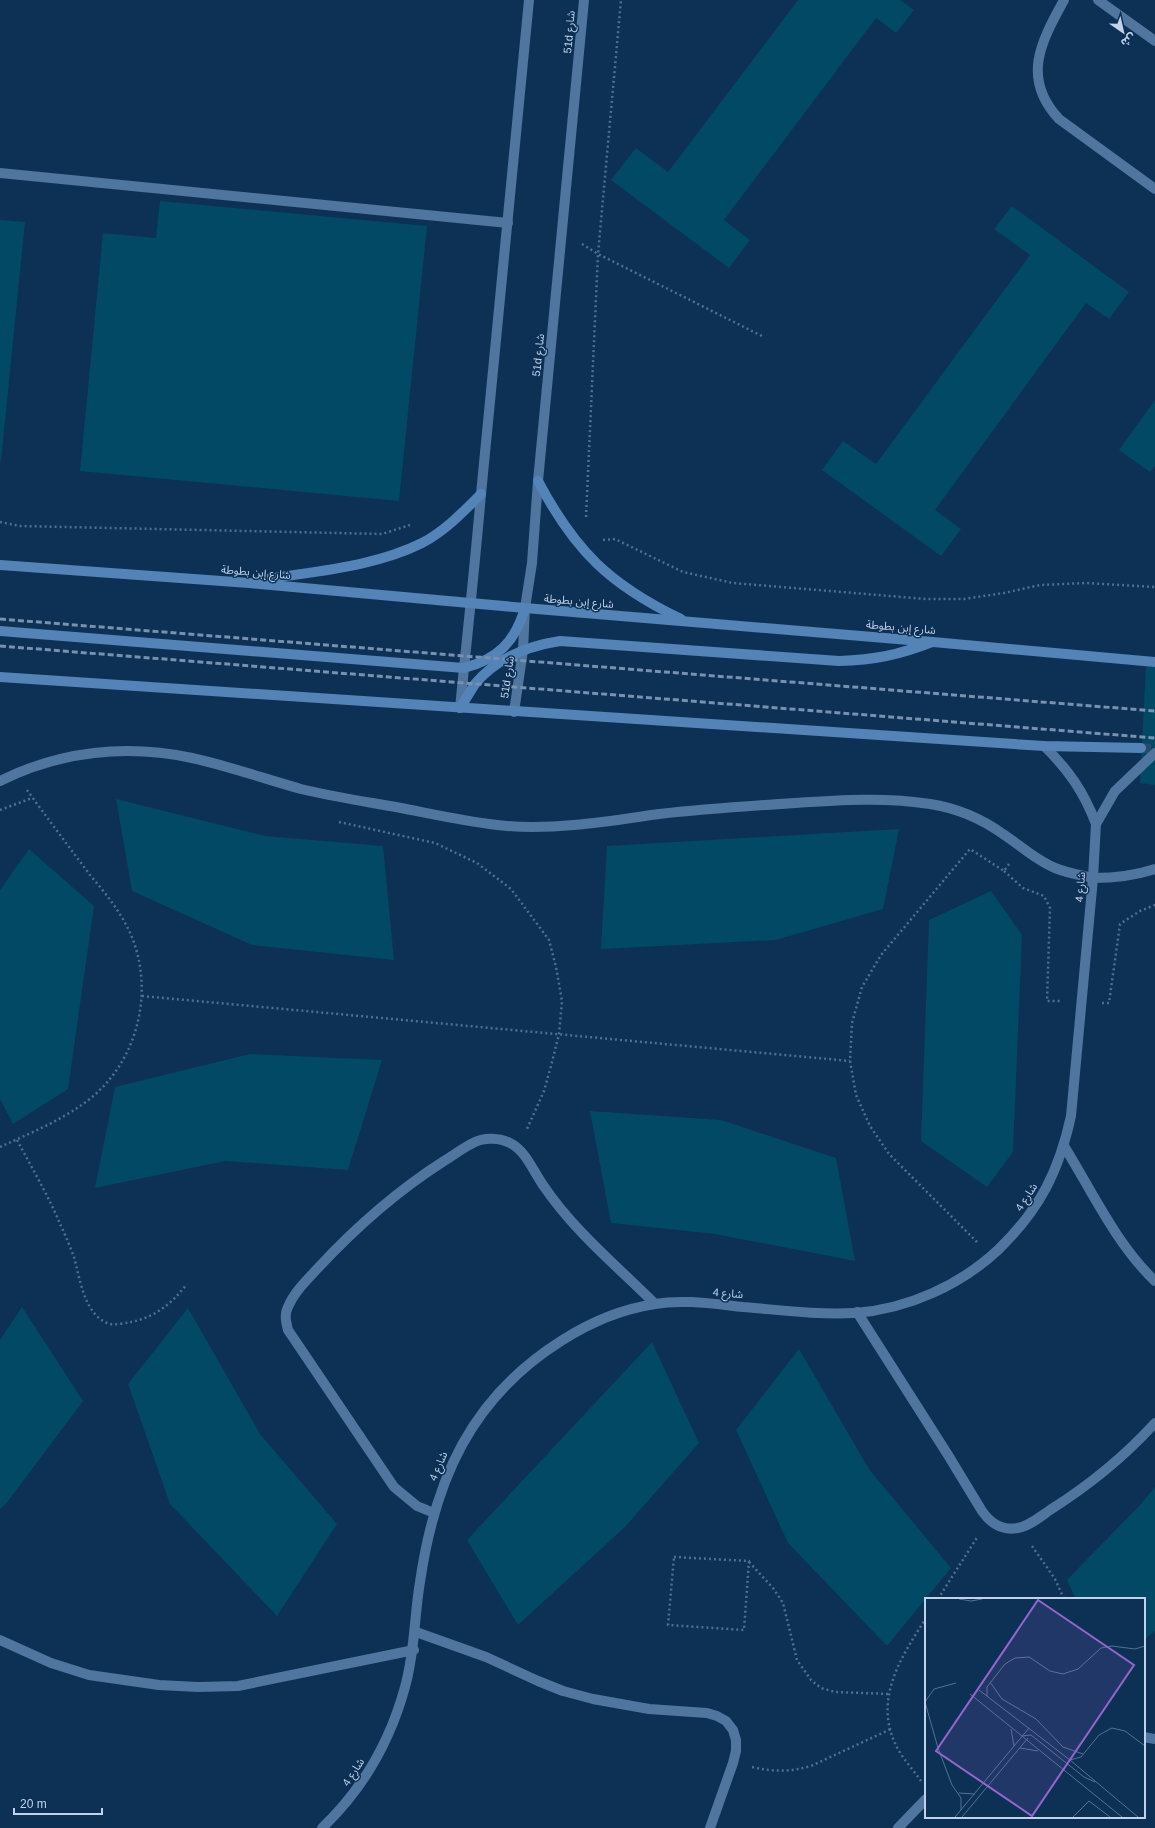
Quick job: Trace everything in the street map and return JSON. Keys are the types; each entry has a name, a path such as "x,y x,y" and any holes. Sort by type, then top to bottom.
{"main road":[{"path":"538,482 566,530 584,552 620,584 648,603 686,621"},
{"path":"249,583 377,560 401,553 424,542 444,529 464,512 481,494"},
{"name":"شارع إبن بطوطة","path":"0,565 249,583 1155,662"},
{"path":"0,631 464,668 478,664 502,650 512,638 520,624 525,608"},
{"path":"460,708 476,684 497,664 523,650 541,644 560,641 839,661 890,657 933,642"},
{"path":"0,677 1044,746 1141,748"}],"street":[{"path":"460,708 476,557 529,0"},
{"name":"51d شارع","path":"514,712 523,650 525,608 532,563 538,482 584,0"},
{"path":"1064,0 1045,35 1039,57 1038,80 1042,95 1048,107 1059,118 1155,189"},
{"path":"1098,0 1155,41"},
{"path":"0,173 508,223"},
{"name":"شارع 4","path":"322,1828 341,1810 363,1781 387,1739 406,1685 414,1650 419,1584 428,1536 443,1482 473,1426 492,1400 514,1377 538,1356 565,1338 594,1323 624,1312 655,1304 703,1303 798,1312 857,1312 886,1308 914,1300 942,1289 967,1274 991,1256 1026,1219 1041,1197 1053,1175 1064,1146 1074,1093 1093,878 1096,824 1088,802 1076,781 1061,762 1044,746"},
{"path":"0,781 36,765 81,754 127,750 150,751 196,759 326,794 477,823 509,826 549,827 680,812 777,804 827,801 906,801 935,805 970,816 1002,833 1038,859 1055,868 1074,874 1093,878 1116,878 1139,875 1155,869"},
{"name":"شارع 4","path":"1096,824 1115,791 1155,753"},
{"path":"434,1513 417,1506 405,1498 394,1487 288,1330 286,1319 287,1308 292,1298 334,1251 391,1199 430,1170 476,1142 487,1139 498,1139 509,1142 518,1149 546,1191 569,1219 655,1304"},
{"path":"1064,1146 1111,1223 1136,1259 1155,1281"},
{"path":"857,1312 988,1520 997,1526 1018,1528 1033,1521 1092,1481 1119,1458 1155,1423"},
{"path":"416,1632 486,1657 519,1673 563,1691 628,1706 717,1716 726,1722 733,1730 736,1740 733,1763 710,1828"},
{"path":"0,1640 52,1663 89,1675 159,1685 198,1687 238,1686 414,1650"},
{"path":"1145,1737 1155,1739"},
{"path":"898,1828 925,1800"}],"path":[{"path":"584,552 598,254 621,0"},
{"path":"562,233 598,254 762,336"},
{"path":"0,522 20,526 382,534 404,525 412,525 424,542"},
{"path":"584,552 606,539 615,538 683,572 733,583 926,599 964,599 1048,584 1086,583 1155,587"},
{"path":"0,1147 57,1121 84,1104 108,1083 126,1057 137,1027 142,996 141,968 134,941 122,916 14,774"},
{"path":"0,810 32,798"},
{"path":"339,822 435,843 477,863 511,889 549,940 556,967 562,1001 558,1034 544,1091 518,1149"},
{"path":"991,1256 889,1154 870,1126 859,1101 850,1061 852,1023 862,987 881,955 970,849 1004,871 1021,848"},
{"path":"142,996 850,1061"},
{"path":"17,1140 61,1225 73,1255 87,1303 96,1315 108,1324 121,1324 141,1320 160,1312 175,1300 188,1284"},
{"path":"939,1598 988,1520"},
{"path":"1018,1528 1055,1579 1064,1598"},
{"path":"749,1561 744,1630 668,1625 674,1557 749,1561 773,1588 783,1603 796,1660 811,1680 821,1688 835,1692 889,1694"},
{"path":"925,1620 899,1661 892,1677 888,1712 891,1729 900,1752 925,1785"},
{"path":"733,1763 772,1771 798,1770 811,1766 891,1729"}],"building":[{"path":"798,0 900,0 914,10 896,33 876,18 724,220 750,240 729,268 611,180 636,148 668,172"},
{"path":"160,201 427,226 399,501 80,471 103,233 156,238"},
{"path":"1012,206 1129,292 1109,319 1086,303 935,510 961,529 941,556 822,470 843,441 876,464 1030,255 994,229"},
{"path":"0,220 25,222 1,461 0,461"},
{"path":"1155,400 1155,466 1150,472 1119,450"},
{"path":"1146,667 1155,667 1155,785 1140,783"},
{"path":"116,799 265,836 383,846 394,960 252,945 132,891"},
{"path":"899,829 883,909 776,940 601,949 607,846"},
{"path":"29,849 94,906 68,1089 13,1124 0,1099 0,890"},
{"path":"991,891 1022,935 1013,1152 987,1187 921,1141 929,920"},
{"path":"250,1054 382,1060 348,1170 225,1161 95,1188 115,1087"},
{"path":"590,1111 721,1120 836,1158 855,1261 715,1234 611,1223"},
{"path":"22,1307 83,1401 5,1505 0,1509 0,1340"},
{"path":"188,1308 260,1434 337,1524 277,1616 170,1504 128,1384"},
{"path":"652,1342 699,1443 625,1527 518,1625 467,1540"},
{"path":"799,1349 869,1469 951,1568 887,1646 788,1543 736,1430"},
{"path":"1155,1487 1155,1631 1145,1639 1145,1598 1076,1598 1067,1580 1140,1505"}],"tunnel":[{"path":"1141,748 1155,749"}],"railway":[{"path":"0,619 1155,711"},
{"path":"0,646 1155,738"}]}
